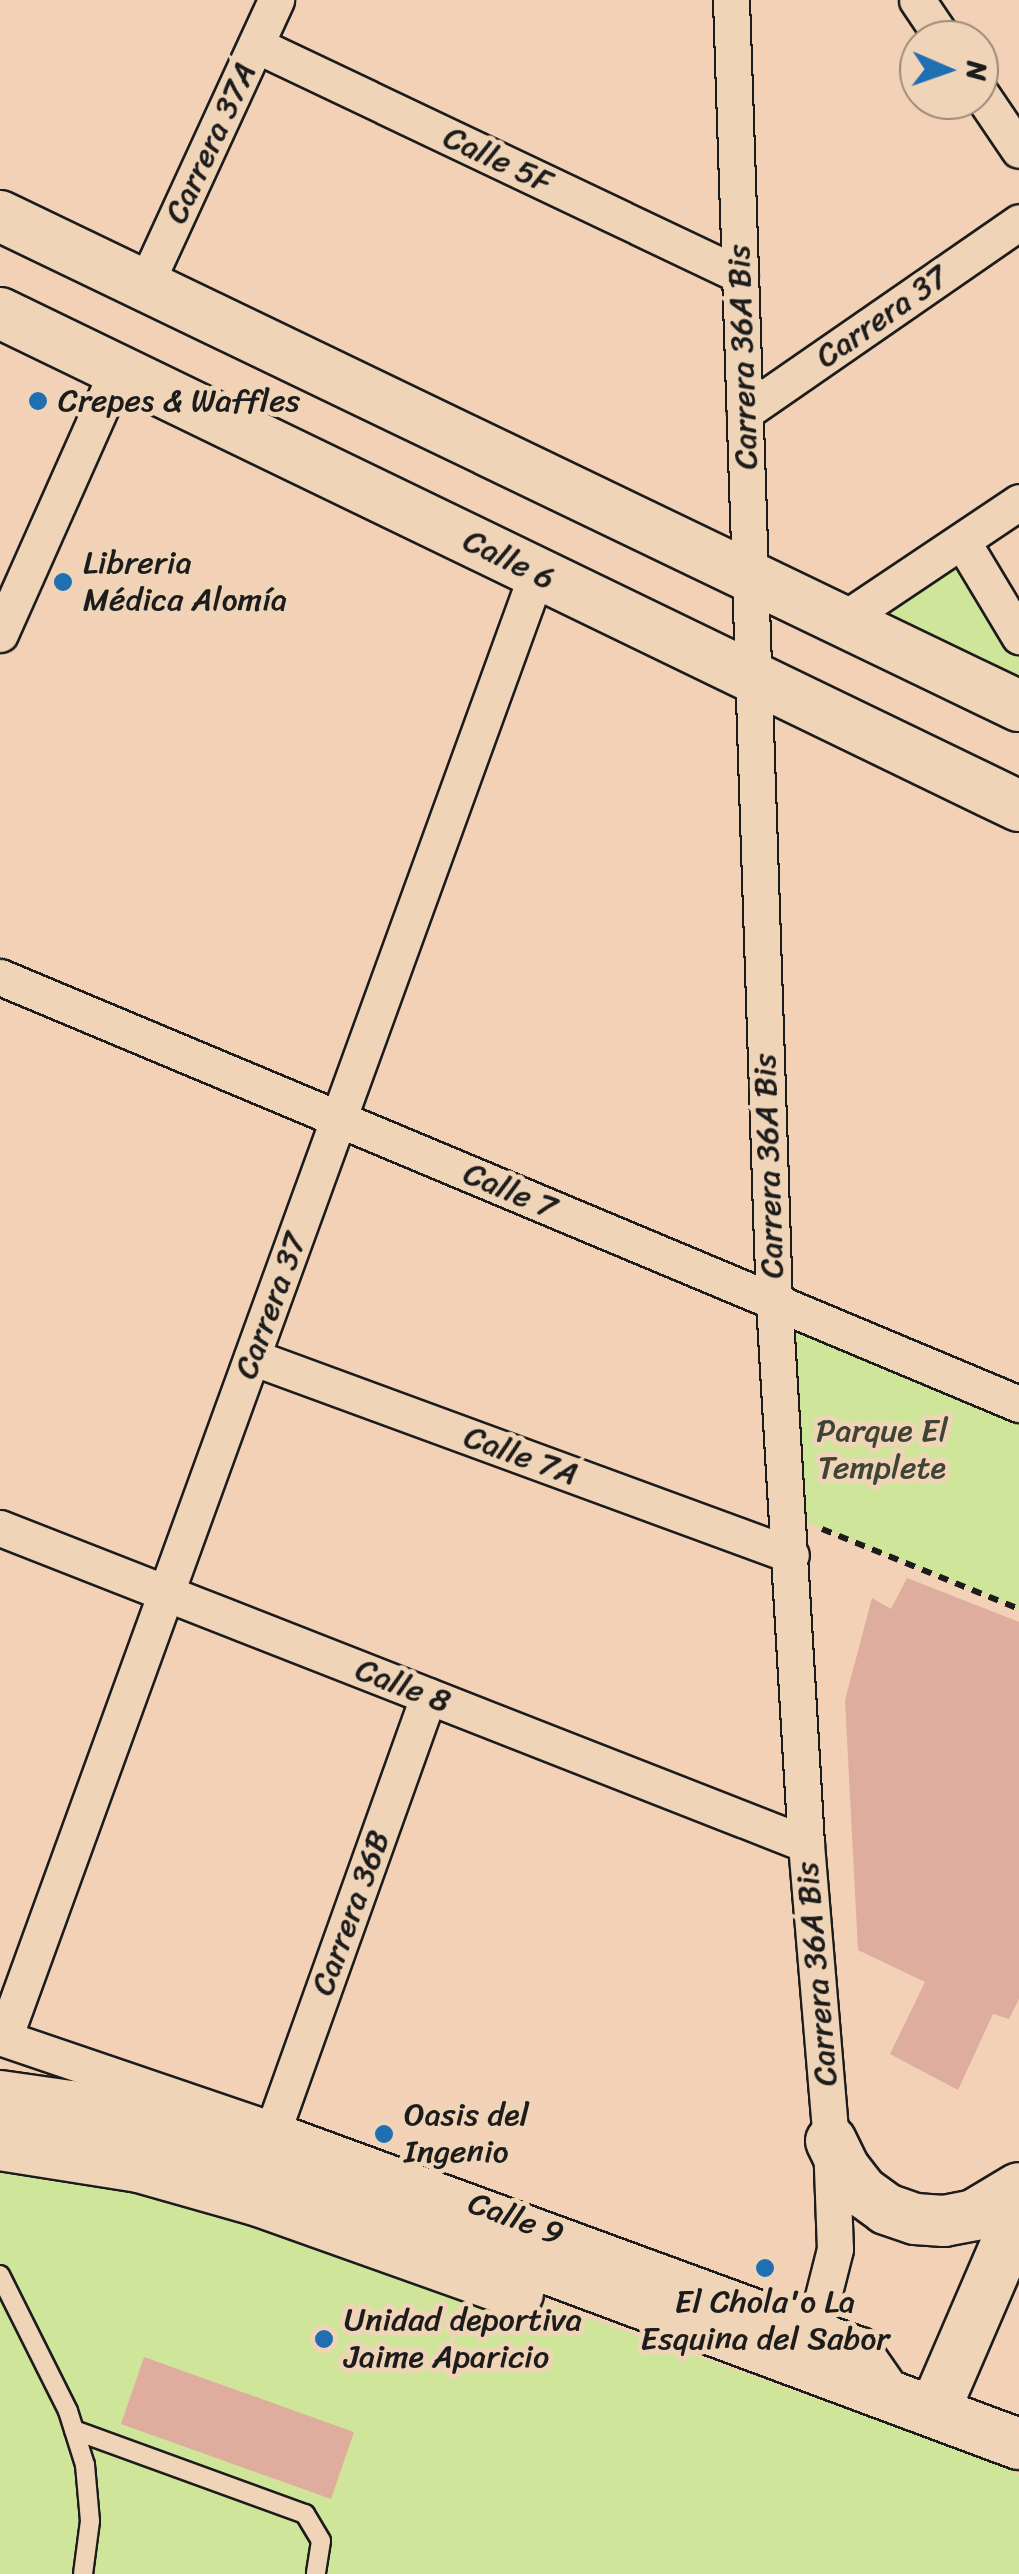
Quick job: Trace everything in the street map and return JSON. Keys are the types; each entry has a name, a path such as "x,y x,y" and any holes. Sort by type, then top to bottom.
{"main road":[{"path":"12,230 144,285 1019,706"},
{"name":"Calle 6","path":"0,314 1019,806"},
{"name":"Calle 9","path":"0,2096 120,2118 274,2167 914,2402 1007,2432 1019,2476"},
{"path":"831,2141 862,2192 886,2210 915,2219 944,2222 974,2215 1019,2188"},
{"path":"0,2146 139,2168 260,2202 842,2408 914,2402 1019,2214"}],"street":[{"name":"Carrera 37A","path":"144,285 276,0"},
{"name":"Carrera 36A Bis","path":"731,0 754,676 751,716 774,1301 806,1844 831,2141 835,2250 815,2328"},
{"name":"Calle 5F","path":"256,45 740,275"},
{"path":"999,120 1019,150"},
{"name":"Carrera 37","path":"745,412 1019,222"},
{"path":"0,634 116,371"},
{"path":"843,620 1019,502"},
{"path":"962,541 1019,636"},
{"name":"Carrera 37","path":"2,2038 537,573"},
{"name":"Calle 7","path":"0,977 1019,1404"},
{"name":"Calle 7A","path":"252,1357 790,1555"},
{"name":"Calle 8","path":"0,1528 806,1844"},
{"name":"Carrera 36B","path":"273,2130 428,1696"},
{"name":"Calle 9","path":"2,2038 273,2130 860,2345 914,2402"}],"lane":[{"path":"0,2274 74,2430 85,2465 90,2521 83,2574"},
{"path":"74,2430 305,2514 322,2540 316,2574"}],"path":[{"path":"789,1515 1019,1609"}],"green space":[{"path":"961,549 1019,656 1019,680 869,604"},
{"name":"Parque El Templete","path":"774,1301 1019,1404 1019,1609 789,1515"},
{"name":"Unidad deportiva Jaime Aparicio","path":"0,2145 259,2201 842,2408 894,2394 983,2427 1019,2476 1019,2574 0,2574"}],"building":[{"path":"907,1578 1019,1622 1019,1999 1009,2019 993,2014 958,2090 890,2054 925,1982 858,1950 845,1700 872,1598 891,1609"},
{"path":"144,2357 354,2432 331,2499 121,2424"}],"place":[{"name":"Crepes & Waffles","path":"38,401"},
{"name":"Libreria Médica Alomía","path":"63,582"},
{"name":"Oasis del Ingenio","path":"384,2134"},
{"name":"El Chola'o La Esquina del Sabor","path":"765,2268"},
{"name":"Unidad deportiva Jaime Aparicio","path":"324,2339"}]}
